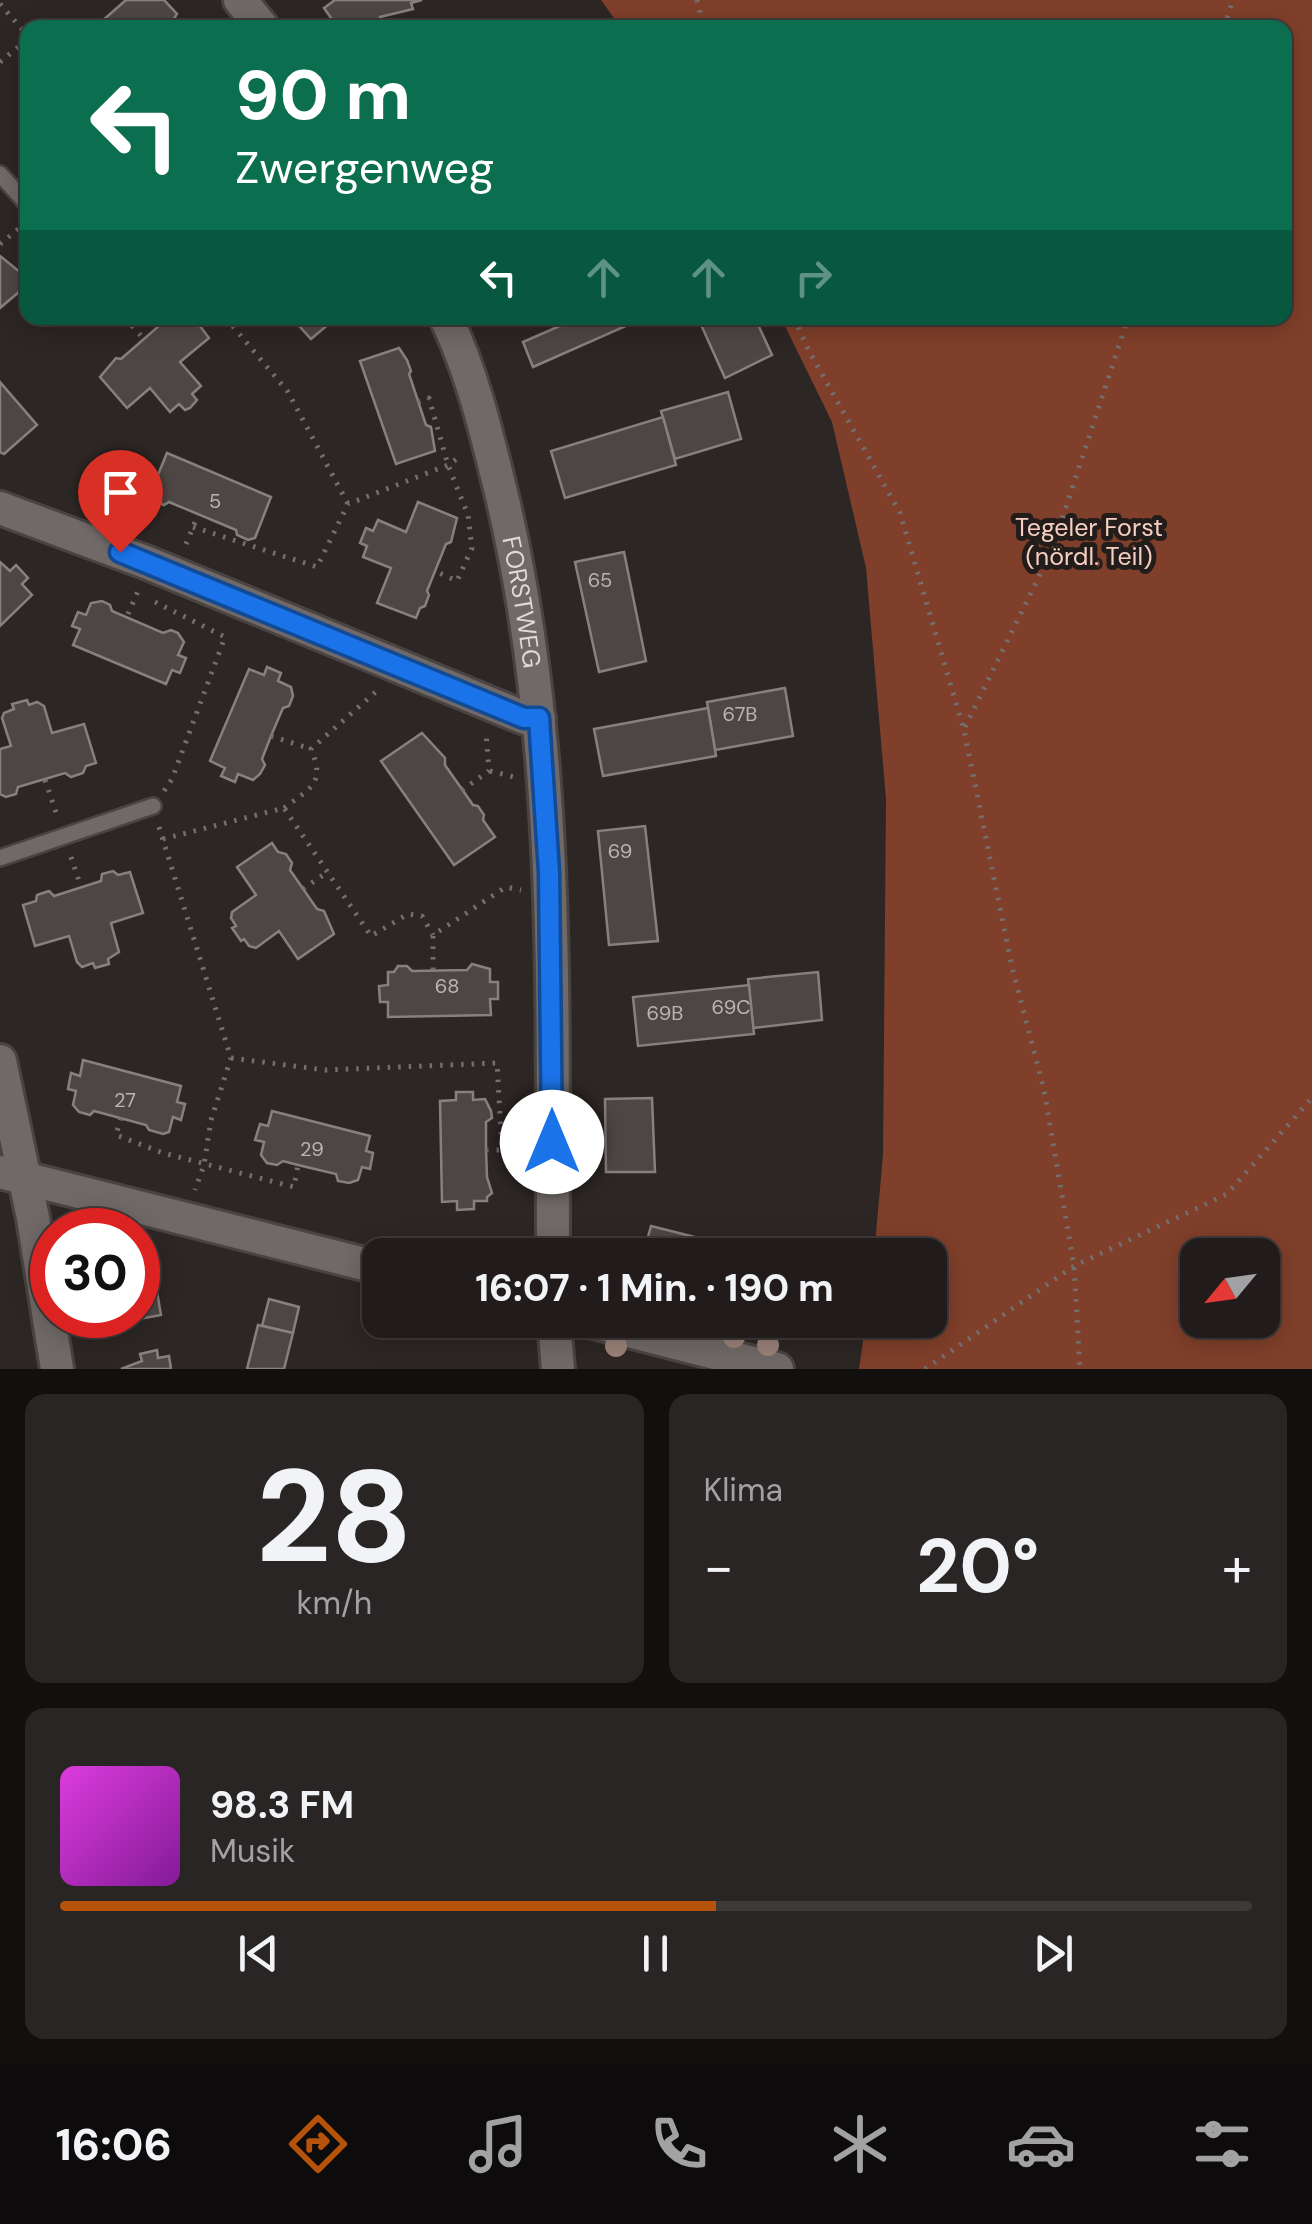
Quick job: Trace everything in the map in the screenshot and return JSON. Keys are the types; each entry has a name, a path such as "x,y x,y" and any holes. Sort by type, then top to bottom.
{"street":[{"path":"240,0 256,20"},
{"name":"FORSTWEG","path":"449,325 484,422 512,536 539,718 549,872 553,1238"},
{"path":"0,508 132,556 524,718 539,718"},
{"path":"0,1062 12,1174 57,1369"},
{"path":"12,1174 362,1263"},
{"path":"555,1338 558,1369"},
{"path":"656,1338 777,1369"}],"lane":[{"path":"0,174 20,196"},
{"path":"0,858 153,806"}],"path":[{"path":"0,4 20,28"},
{"path":"0,62 20,45"},
{"path":"0,244 20,228"},
{"path":"131,325 144,339"},
{"path":"232,325 288,392 348,504"},
{"path":"797,325 900,513 964,730 1012,967 1044,1090 1074,1266 1080,1369"},
{"path":"964,730 1052,550 1126,325"},
{"path":"418,402 429,398 448,466 468,515 472,548 457,581 435,571"},
{"path":"194,526 317,567 348,504 448,466"},
{"path":"154,602 225,637 172,779 153,806 231,1058 210,1120 204,1165 194,1198"},
{"path":"311,748 377,692"},
{"path":"484,700 489,771"},
{"path":"271,736 311,748"},
{"path":"163,838 284,808 316,784 319,767 311,748"},
{"path":"462,790 489,771 526,780"},
{"path":"45,780 54,810"},
{"path":"284,808 371,936 408,914 422,916 432,935 433,970"},
{"path":"72,858 81,887"},
{"path":"303,889 329,871"},
{"path":"432,935 506,887"},
{"path":"231,1058 326,1070 498,1062 502,1150"},
{"path":"925,1369 1074,1266 1227,1194 1312,1098"},
{"path":"120,1118 116,1135 204,1165 294,1187 298,1164"},
{"path":"486,1150 535,1150"}],"green space":[{"name":"Tegeler Forst (nördl. Teil)","path":"601,0 1312,0 1312,1369 859,1369 863,1338 947,1338 947,1238 876,1238 883,1155 886,799 866,568 832,422 784,325 1292,325 1292,20 615,20"}],"building":[{"path":"126,0 164,0 177,14 173,20 103,20"},
{"path":"335,0 422,0 411,3 413,9 380,17 381,20 332,20 324,8"},
{"path":"0,256 20,272 20,291 0,308"},
{"path":"160,325 199,325 209,338 180,362 201,386 192,394 197,400 185,410 179,404 170,412 150,388 127,408 100,377 116,358 121,359"},
{"path":"298,325 328,325 311,339"},
{"path":"562,325 628,325 533,367 523,342"},
{"path":"701,325 758,325 772,355 725,378"},
{"path":"399,348 411,371 426,425 431,427 435,451 396,464 360,361"},
{"path":"0,382 37,425 4,454 0,452"},
{"path":"728,392 741,439 675,459 661,411"},
{"path":"663,417 676,465 565,498 551,451"},
{"path":"167,453 271,497 255,538 248,540 237,535 236,530 169,502 164,505 154,501 150,494"},
{"path":"418,502 457,518 451,542 446,544 427,591 425,606 416,618 377,603 391,568 363,557 367,546 360,543 366,528 373,531 378,520 406,532"},
{"path":"624,552 646,661 599,672 575,562"},
{"path":"0,562 10,571 16,565 28,578 22,584 32,595 0,626"},
{"path":"102,601 112,611 163,633 178,633 184,642 178,655 186,658 180,673 172,670 166,684 73,645 80,629 72,626 78,612 86,615 91,603"},
{"path":"267,667 281,673 278,681 291,687 293,696 271,736 260,774 253,780 238,774 235,782 221,776 225,768 210,761 249,669 264,675"},
{"path":"785,688 793,736 715,750 707,702"},
{"path":"27,700 29,705 37,702 44,706 52,733 84,724 96,763 71,777 65,773 18,787 16,794 6,797 0,794 0,749 11,746 2,718 14,709 12,704"},
{"path":"708,708 716,756 603,776 594,729"},
{"path":"422,733 445,758 445,765 473,805 478,806 495,837 454,865 381,761"},
{"path":"645,826 658,941 609,945 598,831"},
{"path":"272,843 278,852 286,854 292,863 290,870 317,909 324,911 334,934 298,959 279,931 256,948 244,939 241,941 232,928 236,926 232,912 256,895 237,867"},
{"path":"113,871 118,875 130,872 143,913 111,923 119,952 108,959 109,964 82,967 69,936 35,946 23,905 49,891 54,896 101,881 102,874"},
{"path":"472,964 490,969 490,982 498,982 498,999 490,999 491,1015 388,1017 388,1002 380,1002 379,986 388,985 388,972 394,972 398,966 407,966 412,971 467,970"},
{"path":"818,972 822,1020 753,1028 748,979"},
{"path":"749,985 754,1034 638,1046 633,997"},
{"path":"83,1060 181,1086 177,1102 185,1104 181,1120 173,1117 169,1132 163,1134 149,1130 146,1125 94,1111 90,1115 79,1112 73,1105 76,1091 68,1089 71,1073 80,1076"},
{"path":"456,1092 473,1092 473,1100 485,1099 491,1111 492,1118 486,1122 486,1150 492,1193 487,1201 474,1201 474,1209 457,1210 457,1201 442,1202 440,1101 456,1100"},
{"path":"652,1098 655,1172 606,1172 605,1099"},
{"path":"272,1111 370,1136 366,1151 373,1153 370,1169 362,1167 358,1180 349,1183 338,1181 336,1174 283,1161 277,1165 267,1163 261,1155 264,1142 255,1140 260,1124 268,1126"},
{"path":"651,1226 699,1238 648,1238"},
{"path":"269,1299 299,1307 293,1333 262,1326"},
{"path":"258,1325 293,1333 284,1369 247,1369"},
{"path":"157,1350 158,1358 169,1356 171,1369 121,1369 142,1361 140,1354"}],"route":[{"path":"120,552 524,718 539,718 549,872 552,1142"}]}
